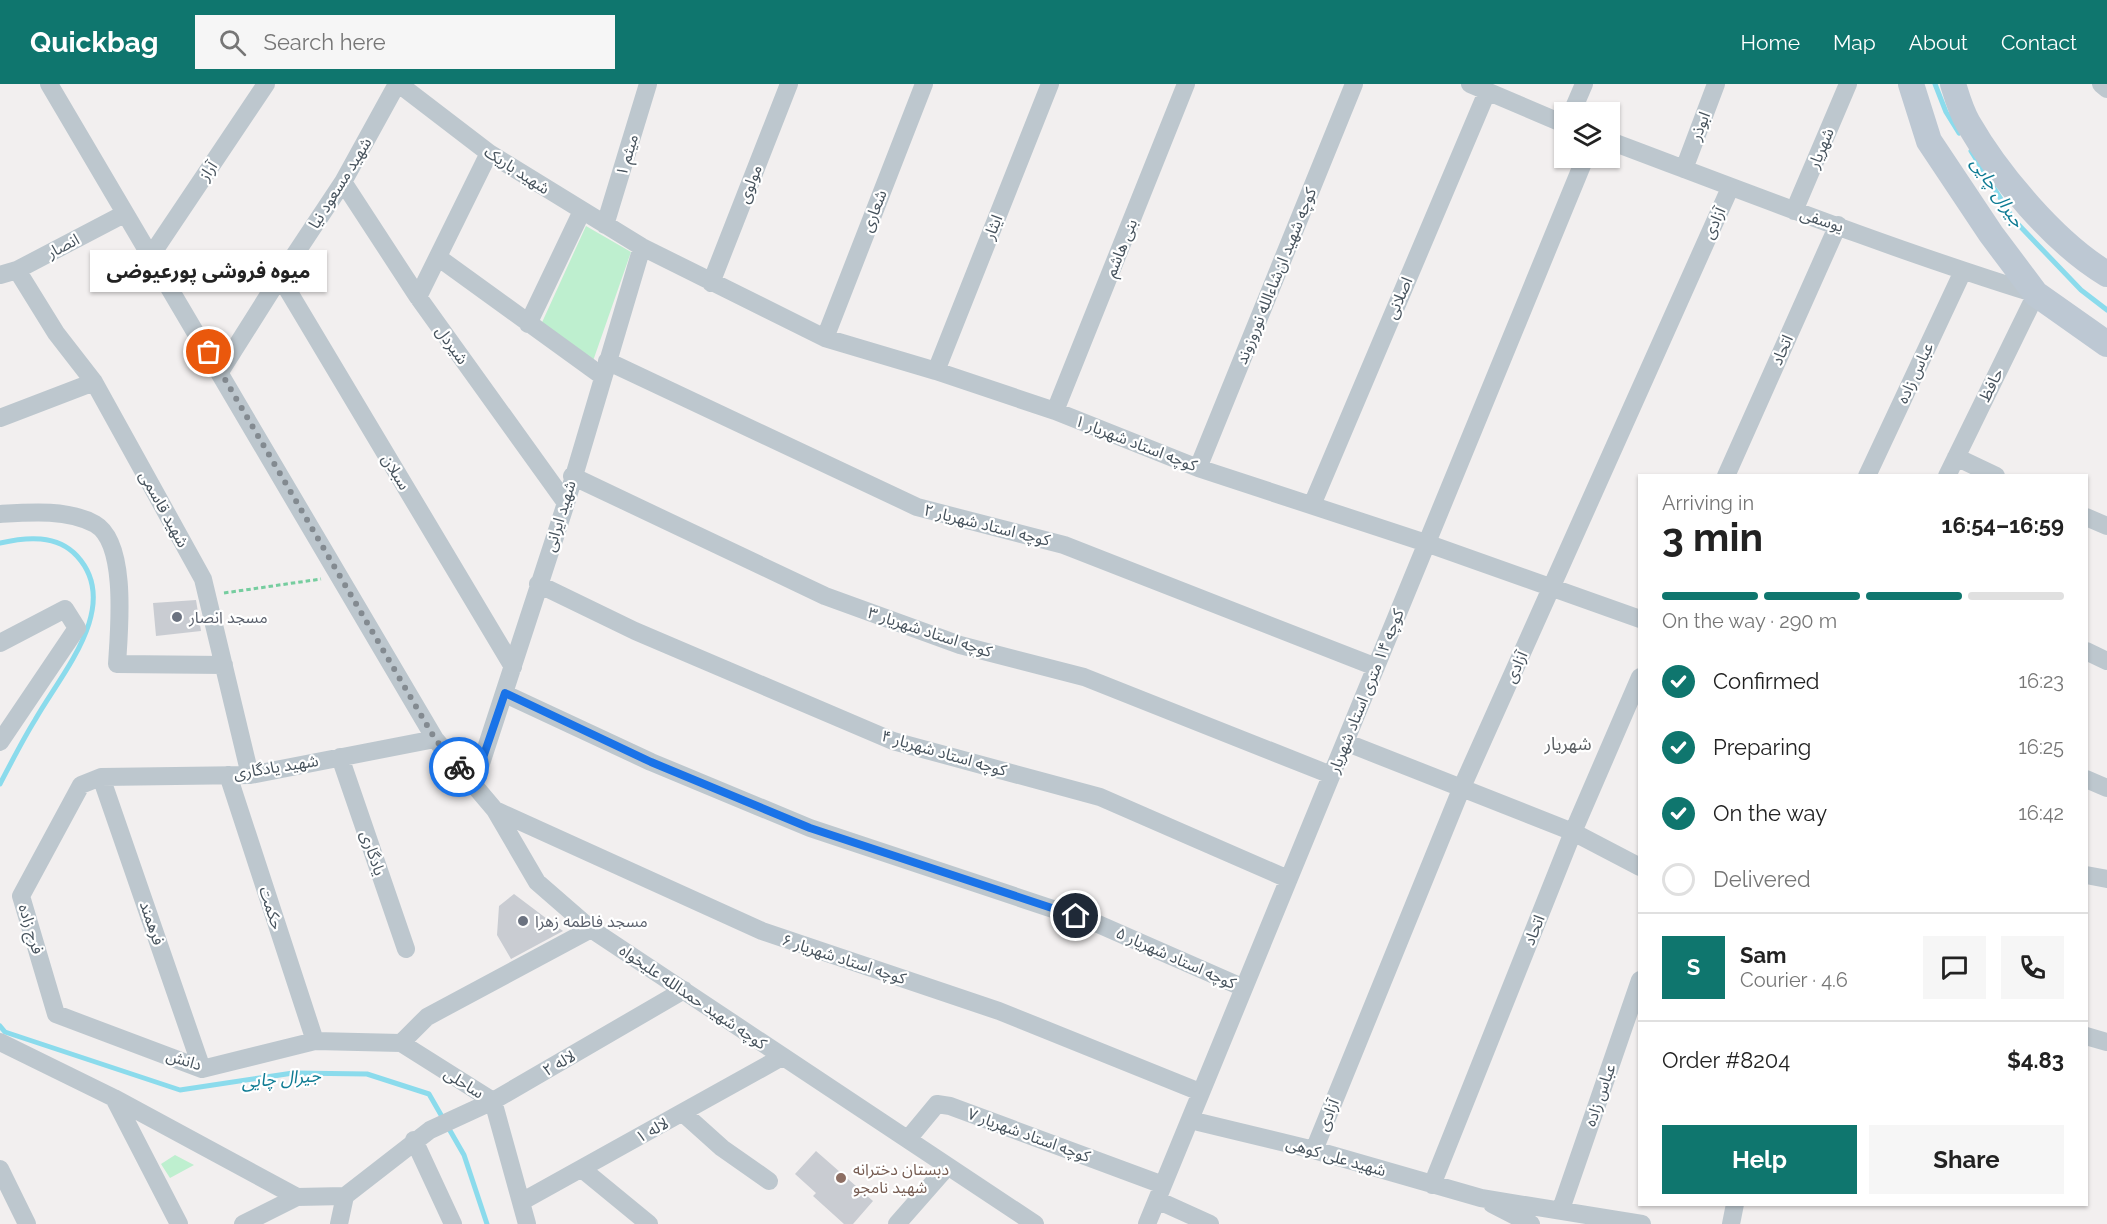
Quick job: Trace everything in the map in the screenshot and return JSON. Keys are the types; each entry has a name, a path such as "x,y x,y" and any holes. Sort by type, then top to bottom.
{"street":[{"name":"کوچه شهید حمدالله علیخواه","path":"49,84 435,739 495,810 537,882 591,929 1035,1224"},
{"name":"آراز","path":"150,257 266,84"},
{"name":"شهید باریک","path":"398,84 489,153 642,247"},
{"name":"شهید مسعود نیا","path":"220,372 279,277 343,182 398,84"},
{"name":"مولوی","path":"711,283 789,84"},
{"name":"شعاری","path":"825,339 924,84"},
{"name":"ایثار","path":"936,371 1050,84"},
{"name":"بنی هاشم","path":"1055,411 1186,84"},
{"name":"کوچه شهید ان‌شاءالله نوروزوند","path":"1198,468 1354,84"},
{"path":"1470,84 1554,120"},
{"path":"1576,102 1584,84"},
{"name":"ابوذر","path":"1684,169 1716,84"},
{"name":"شهریار","path":"1794,211 1848,84"},
{"path":"1911,84 1929,141 1991,234 2036,294 2107,344"},
{"path":"1953,84 1966,121 1998,169 2033,211 2107,274"},
{"path":"2101,84 2107,89"},
{"name":"میثم ۱","path":"605,225 643,87"},
{"name":"اصلانی","path":"1312,505 1487,92"},
{"name":"یوسفی","path":"1620,145 1730,188 1838,225 1963,272 2036,294"},
{"path":"418,297 489,153"},
{"name":"کوچه ۱۴ متری استاد شهریار","path":"1147,1224 1581,168"},
{"name":"شیردل","path":"343,182 418,297 566,503"},
{"name":"آزادی","path":"1314,1150 1462,787 1730,188"},
{"path":"528,324 582,211"},
{"name":"انصار","path":"5,269 124,213"},
{"name":"اتحاد","path":"1727,474 1838,225"},
{"name":"کوچه استاد شهریار ۱","path":"642,247 825,339 936,371 1055,411 1198,468 1426,543 1638,618"},
{"name":"شهید ایرانی","path":"474,784 566,503 572,476 642,247"},
{"name":"کوچه استاد شهریار ۲","path":"439,258 528,324 605,368 917,507 1064,545 1376,667"},
{"name":"شهید قاسمی","path":"5,269 94,382 203,579 250,775"},
{"name":"عباس زاده","path":"1868,474 1963,272"},
{"name":"سبلان","path":"279,277 513,667"},
{"name":"حافظ","path":"1948,474 2036,294"},
{"path":"0,418 94,382"},
{"path":"1956,457 1992,474"},
{"name":"کوچه استاد شهریار ۳","path":"572,476 825,596 960,645 1084,677 1331,775"},
{"path":"0,514 66,515 96,525 111,544 121,589 117,664 224,665"},
{"path":"2088,518 2107,526"},
{"name":"کوچه استاد شهریار ۴","path":"538,584 635,631 893,741 1100,797 1288,879"},
{"path":"0,643 65,609 77,628 8,722 0,742"},
{"path":"2088,652 2107,661"},
{"name":"اتحاد","path":"1432,1185 1573,832 1638,682"},
{"name":"کوچه استاد شهریار ۵","path":"505,693 651,762 810,828 1098,924 1244,988"},
{"name":"شهید یادگاری","path":"81,785 102,777 250,775 435,739"},
{"path":"1345,742 1573,832 1638,866"},
{"name":"یادگاری","path":"340,757 406,950"},
{"name":"حکمت","path":"228,775 315,1041"},
{"name":"فرهمند","path":"102,777 202,1069"},
{"path":"2088,780 2107,788"},
{"name":"فرج زاده","path":"56,1014 21,896 81,785"},
{"name":"کوچه استاد شهریار ۶","path":"495,810 762,932 999,1011 1200,1092"},
{"path":"2088,875 2107,878"},
{"path":"315,1041 401,1043 427,1017 591,929"},
{"name":"عباس زاده","path":"1562,1209 1638,986"},
{"name":"لاله ۲","path":"345,1196 414,1140 430,1130 493,1101 684,990"},
{"name":"دانش","path":"56,1014 202,1069 315,1041"},
{"path":"2088,1037 2107,1042"},
{"path":"0,1042 114,1098 297,1197"},
{"name":"ساحلی","path":"401,1043 493,1101 527,1224"},
{"name":"لاله ۱","path":"521,1202 782,1057"},
{"path":"114,1098 178,1224"},
{"name":"کوچه استاد شهریار ۷","path":"908,1139 937,1104 950,1106 1160,1192"},
{"path":"683,1113 722,1148 769,1181"},
{"name":"شهید علی کوهی","path":"1190,1119 1314,1150 1481,1198 1562,1209 1642,1224"},
{"path":"414,1140 453,1224"},
{"path":"897,1224 946,1167"},
{"path":"0,1169 27,1224"},
{"path":"582,1169 649,1224"},
{"path":"1160,1192 1210,1224"},
{"path":"243,1224 297,1197 345,1196 339,1224"},
{"name":"شهید علی کوهی","path":"1481,1198 1531,1224"},
{"path":"1731,1224 1735,1206"}],"path":[{"path":"207,596 340,576"}],"green space":[{"path":"586,226 631,252 593,361 539,329"},
{"path":"175,1155 194,1165 170,1178 161,1164"}],"building":[{"name":"مسجد انصار","path":"196,600 201,631 156,636 153,603"},
{"name":"مسجد فاطمه زهرا","path":"514,894 563,931 511,959 497,935 499,906"},
{"path":"816,1151 873,1201 853,1224 844,1224 813,1196 816,1193 795,1174"}],"waterway":[{"name":"جیرال چایی","path":"1935,84 1946,112 1959,133"},
{"name":"جیرال چایی","path":"1971,151 2014,220 2081,290 2107,310"},
{"name":"جیرال چایی","path":"0,543 20,539 41,539 69,549 77,556 89,576 93,596 91,618 83,640 0,784"},
{"name":"جیرال چایی","path":"0,1026 5,1032 180,1090 293,1073 367,1074 429,1094 464,1155 487,1224"}],"way so far":[{"path":"209,352 435,739 459,767"}],"place":[{"name":"میوه فروشی پورعیوضی","path":"209,352"},
{"name":"مسجد انصار","path":"177,617"},
{"name":"مسجد فاطمه زهرا","path":"523,921"},
{"name":"دبستان دخترانه شهید نامجو","path":"841,1178"}],"district":[{"name":"شهریار","path":"1568,743"}],"route":[{"path":"459,767 474,784 505,693 651,762 810,828 1076,916"}]}
